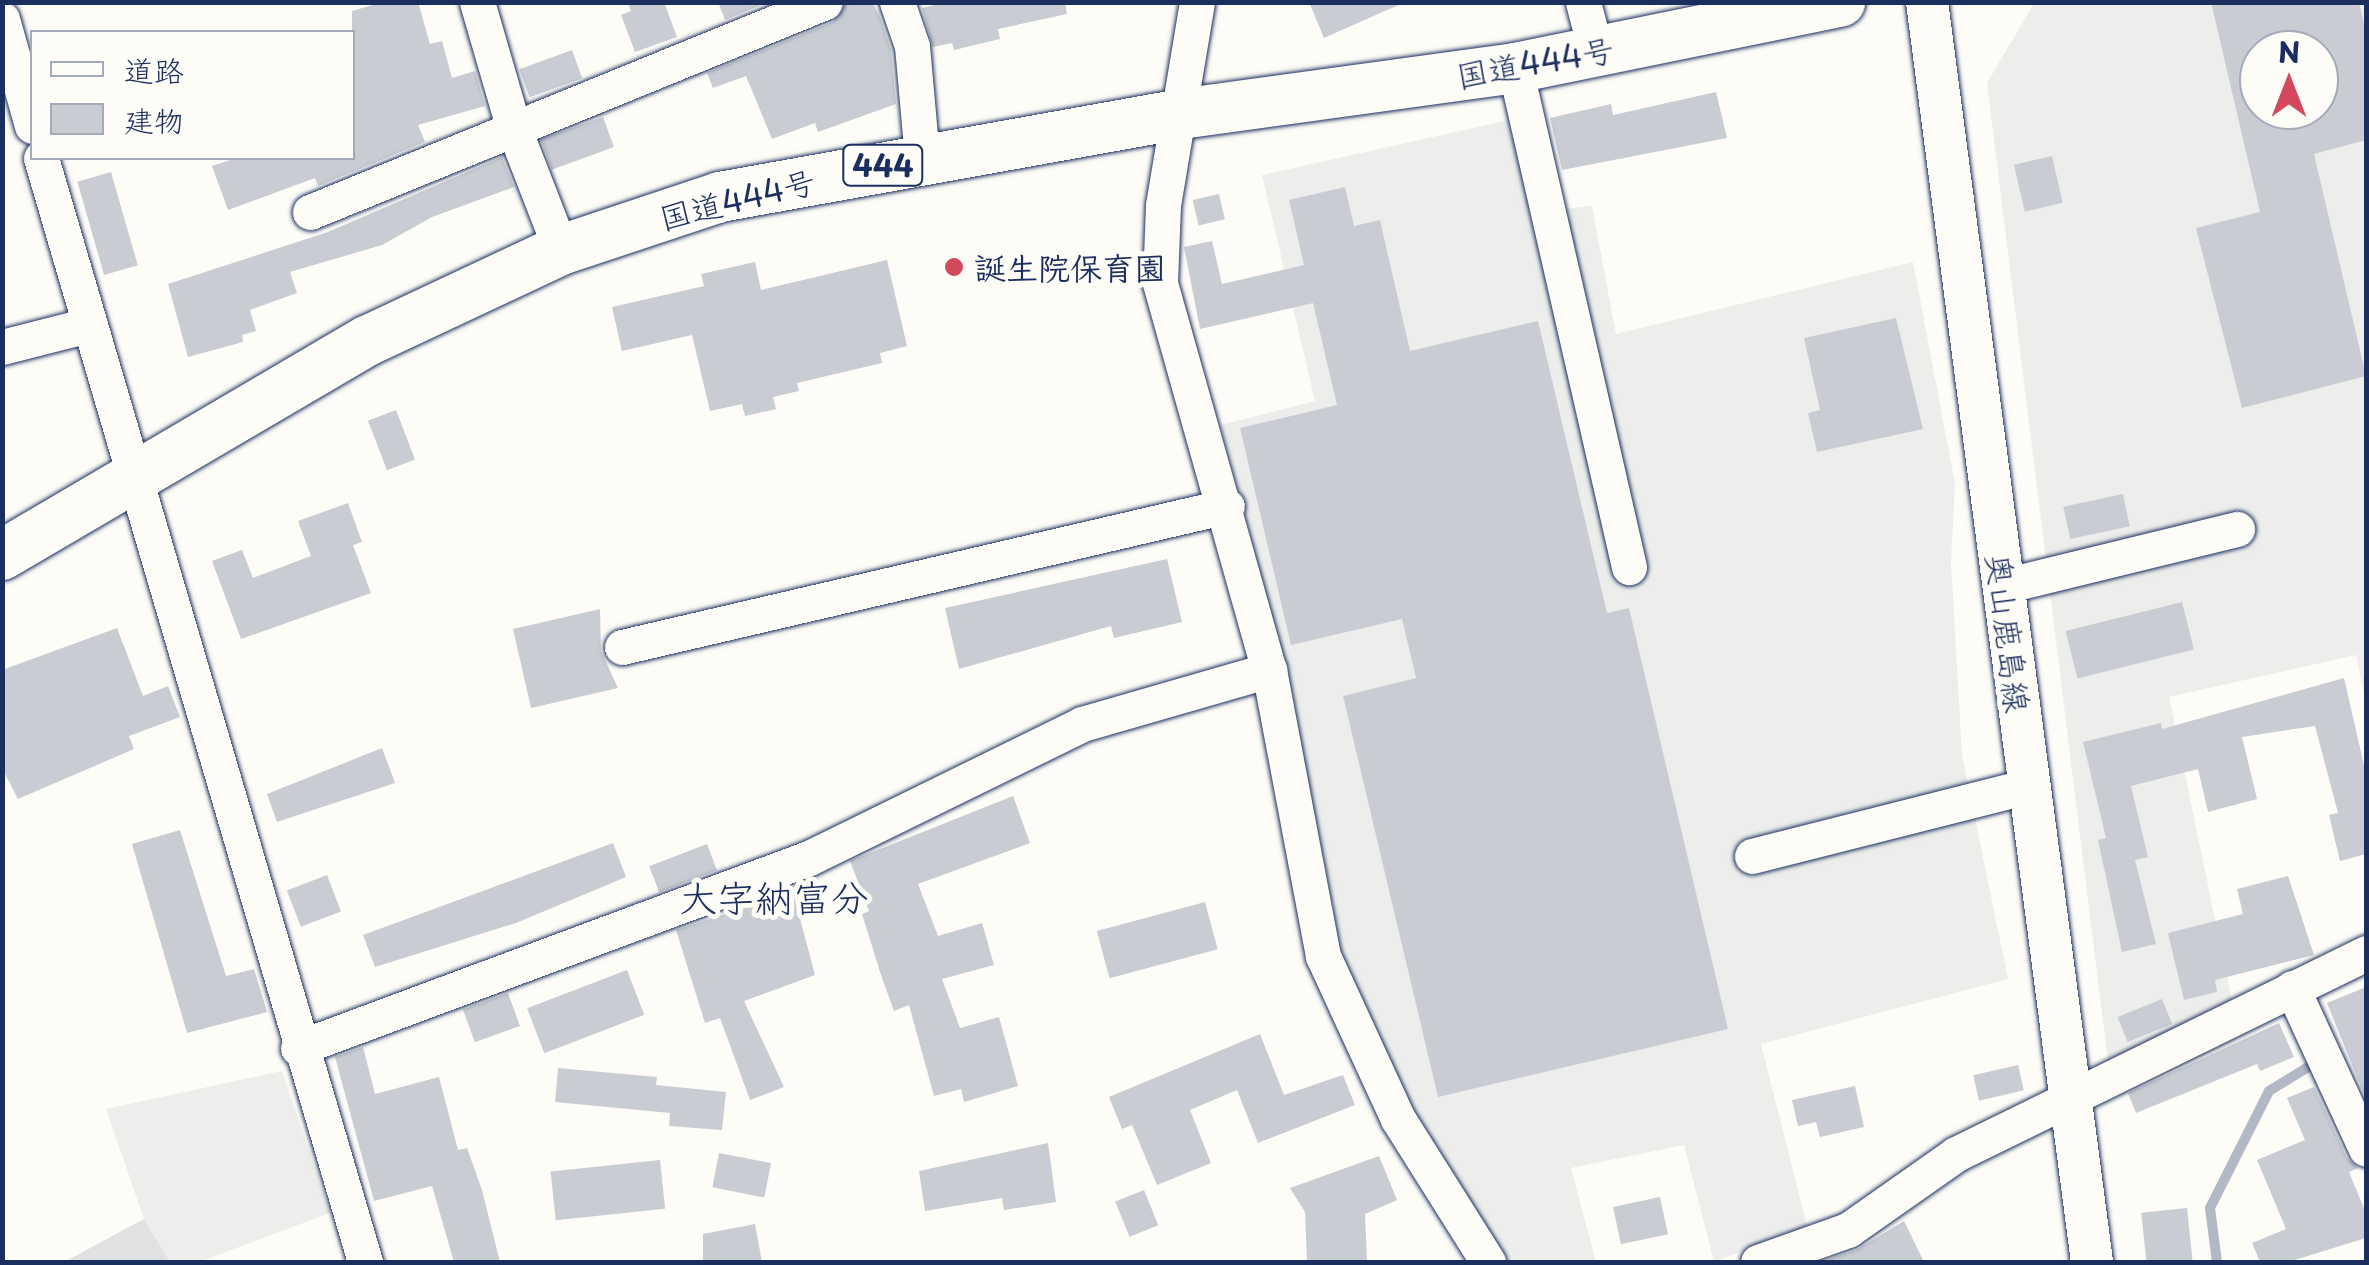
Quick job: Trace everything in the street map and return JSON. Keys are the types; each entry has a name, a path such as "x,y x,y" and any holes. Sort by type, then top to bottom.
{"highway":[{"name":"国道444号","path":"2,556 370,340 560,250 720,197 1180,114 1515,68 1840,2"}],"main road":[{"name":"奥山鹿島線","path":"1926,2 2092,1262"}],"street":[{"path":"478,2 514,129 560,250"},
{"path":"310,212 825,2"},
{"path":"898,2 912,46 922,158"},
{"path":"1197,2 1164,206 1160,283 1227,506 1268,670 1324,956 1338,997 1398,1119 1488,1262"},
{"path":"1582,2 1596,52"},
{"path":"2,19 30,119"},
{"path":"1515,68 1628,568"},
{"path":"42,160 298,1048 365,1262"},
{"path":"2,347 88,325"},
{"path":"622,647 1227,506"},
{"path":"2002,586 2237,529"},
{"path":"298,1048 810,858 1082,724 1268,670"},
{"path":"1752,856 2028,786"},
{"path":"1758,1262 1848,1230 1956,1154 2070,1094 2366,953"},
{"path":"2292,988 2327,1055 2366,1149"}],"shaded area":[{"path":"2041,3 2366,3 2366,703 2356,655 2169,697 2232,1001 2108,1062 1987,83 2033,5"},
{"path":"1536,114 1562,209 1592,206 1616,334 1913,262 1955,484 1951,562 1962,755 2008,979 1761,1044 1807,1226 1714,1262 1684,1145 1571,1168 1596,1262 1505,1262 1407,1104 1346,974 1281,649 1221,425 1315,401 1262,175"},
{"path":"282,1071 330,1213 199,1262 170,1262 144,1219 106,1109"},
{"path":"144,1219 170,1262 64,1262"}],"building":[{"path":"383,2 418,2 430,44 442,41 452,78 475,71 485,106 418,125 425,142 318,186 315,178 228,210 212,166 230,160 355,160 352,11"},
{"path":"628,2 664,2 677,37 635,52 621,15 631,11"},
{"path":"718,2 768,2 725,20"},
{"path":"846,2 872,2 880,17 891,50 896,104 818,132 815,123 772,139 746,76 713,88 707,73 833,22"},
{"path":"948,2 1065,2 1067,14 998,29 1000,39 954,50 952,43 933,47 922,8"},
{"path":"1309,2 1405,2 1324,38"},
{"path":"2211,2 2359,2 2366,33 2366,140 2314,154 2366,376 2242,408 2196,228 2260,212 2241,130 2339,130 2339,30 2239,30 2239,122"},
{"path":"572,50 582,78 530,97 519,69"},
{"path":"1716,92 1727,138 1562,170 1550,118 1611,104 1613,115"},
{"path":"603,117 614,147 552,170 541,140"},
{"path":"2052,156 2063,203 2025,212 2014,165"},
{"path":"502,157 514,187 432,217 382,245 290,272 297,293 250,310 256,331 242,335 243,342 188,357 168,284 328,232"},
{"path":"111,172 138,265 104,275 77,182"},
{"path":"1345,187 1354,226 1380,220 1410,351 1538,321 1607,613 1629,608 1728,1029 1438,1097 1343,696 1416,678 1402,619 1291,645 1240,428 1337,405 1313,303 1200,329 1184,247 1212,241 1222,284 1304,265 1289,200"},
{"path":"1219,194 1225,219 1199,225 1193,200"},
{"path":"887,260 907,346 880,353 882,363 797,383 799,391 773,397 776,409 745,416 742,404 710,411 692,335 622,351 612,307 704,286 701,274 755,262 761,290"},
{"path":"1896,318 1923,429 1817,452 1808,413 1820,410 1804,338"},
{"path":"396,410 415,459 387,470 368,421"},
{"path":"2123,494 2130,526 2070,539 2063,507"},
{"path":"348,503 362,542 353,545 371,593 241,639 212,561 242,550 253,578 311,556 298,521"},
{"path":"1167,559 1182,622 1114,638 1111,626 959,669 945,608"},
{"path":"2182,602 2194,650 2077,679 2066,631"},
{"path":"600,609 601,651 618,688 531,708 513,629"},
{"path":"117,628 143,696 168,686 180,717 129,736 134,749 18,799 2,768 2,670"},
{"path":"2344,678 2366,774 2366,854 2340,861 2329,815 2338,813 2315,726 2242,737 2257,799 2208,812 2198,769 2131,786 2148,857 2135,860 2156,944 2122,952 2098,840 2106,838 2083,742 2161,723 2162,729"},
{"path":"382,748 395,783 277,822 267,794"},
{"path":"1013,796 1030,843 918,884 938,936 982,923 994,965 942,979 960,1028 999,1017 1018,1086 964,1102 961,1089 934,1096 909,1005 894,1011 882,978 862,914 869,911 850,861"},
{"path":"180,830 226,976 254,969 267,1012 187,1033 132,844"},
{"path":"613,843 626,877 516,923 375,967 363,935"},
{"path":"707,844 717,870 659,892 649,866"},
{"path":"327,875 341,911 301,927 287,890"},
{"path":"2288,876 2314,955 2215,980 2217,992 2184,1000 2168,933 2243,914 2237,889"},
{"path":"793,892 815,975 744,1001 784,1087 750,1100 720,1018 705,1023 676,930"},
{"path":"1205,902 1218,949 1109,978 1097,931"},
{"path":"627,970 644,1015 544,1053 527,1008"},
{"path":"2366,987 2366,1099 2327,1003"},
{"path":"508,993 520,1026 475,1042 463,1009"},
{"path":"2162,999 2172,1024 2128,1042 2117,1017"},
{"path":"2279,1023 2294,1057 2260,1071 2257,1064 2136,1113 2128,1093"},
{"path":"1260,1034 1284,1095 1343,1075 1355,1105 1258,1143 1237,1090 1190,1110 1211,1163 1157,1185 1132,1125 1122,1129 1109,1097"},
{"path":"363,1047 375,1094 439,1077 458,1150 467,1148 482,1190 500,1262 454,1262 432,1186 374,1201 335,1057"},
{"path":"2018,1065 2024,1090 1979,1101 1973,1075"},
{"path":"558,1068 657,1077 656,1085 726,1092 722,1130 669,1126 670,1113 555,1102"},
{"path":"1855,1086 1864,1127 1820,1137 1816,1122 1798,1126 1792,1100"},
{"path":"2314,1087 2347,1158 2358,1168 2349,1172 2366,1213 2366,1238 2288,1262 2260,1262 2252,1243 2286,1229 2257,1160 2305,1140 2287,1098"},
{"path":"1048,1143 1056,1202 1004,1210 1002,1198 925,1211 919,1171"},
{"path":"719,1153 771,1163 764,1197 712,1187"},
{"path":"1379,1156 1397,1200 1365,1214 1367,1262 1307,1262 1305,1212 1290,1188"},
{"path":"660,1160 665,1209 556,1220 551,1171"},
{"path":"1144,1190 1158,1225 1129,1237 1115,1202"},
{"path":"1660,1197 1668,1234 1621,1244 1613,1207"},
{"path":"2187,1208 2193,1262 2146,1262 2141,1213"},
{"path":"1904,1221 1924,1262 1820,1262 1856,1250"},
{"path":"755,1224 762,1262 703,1262 703,1234"}],"waterway":[{"path":"2217,1262 2210,1208 2269,1091 2318,1061"}],"place":[{"name":"誕生院保育園","path":"954,267"}],"district":[{"name":"大字納富分","path":"774,897"}]}
